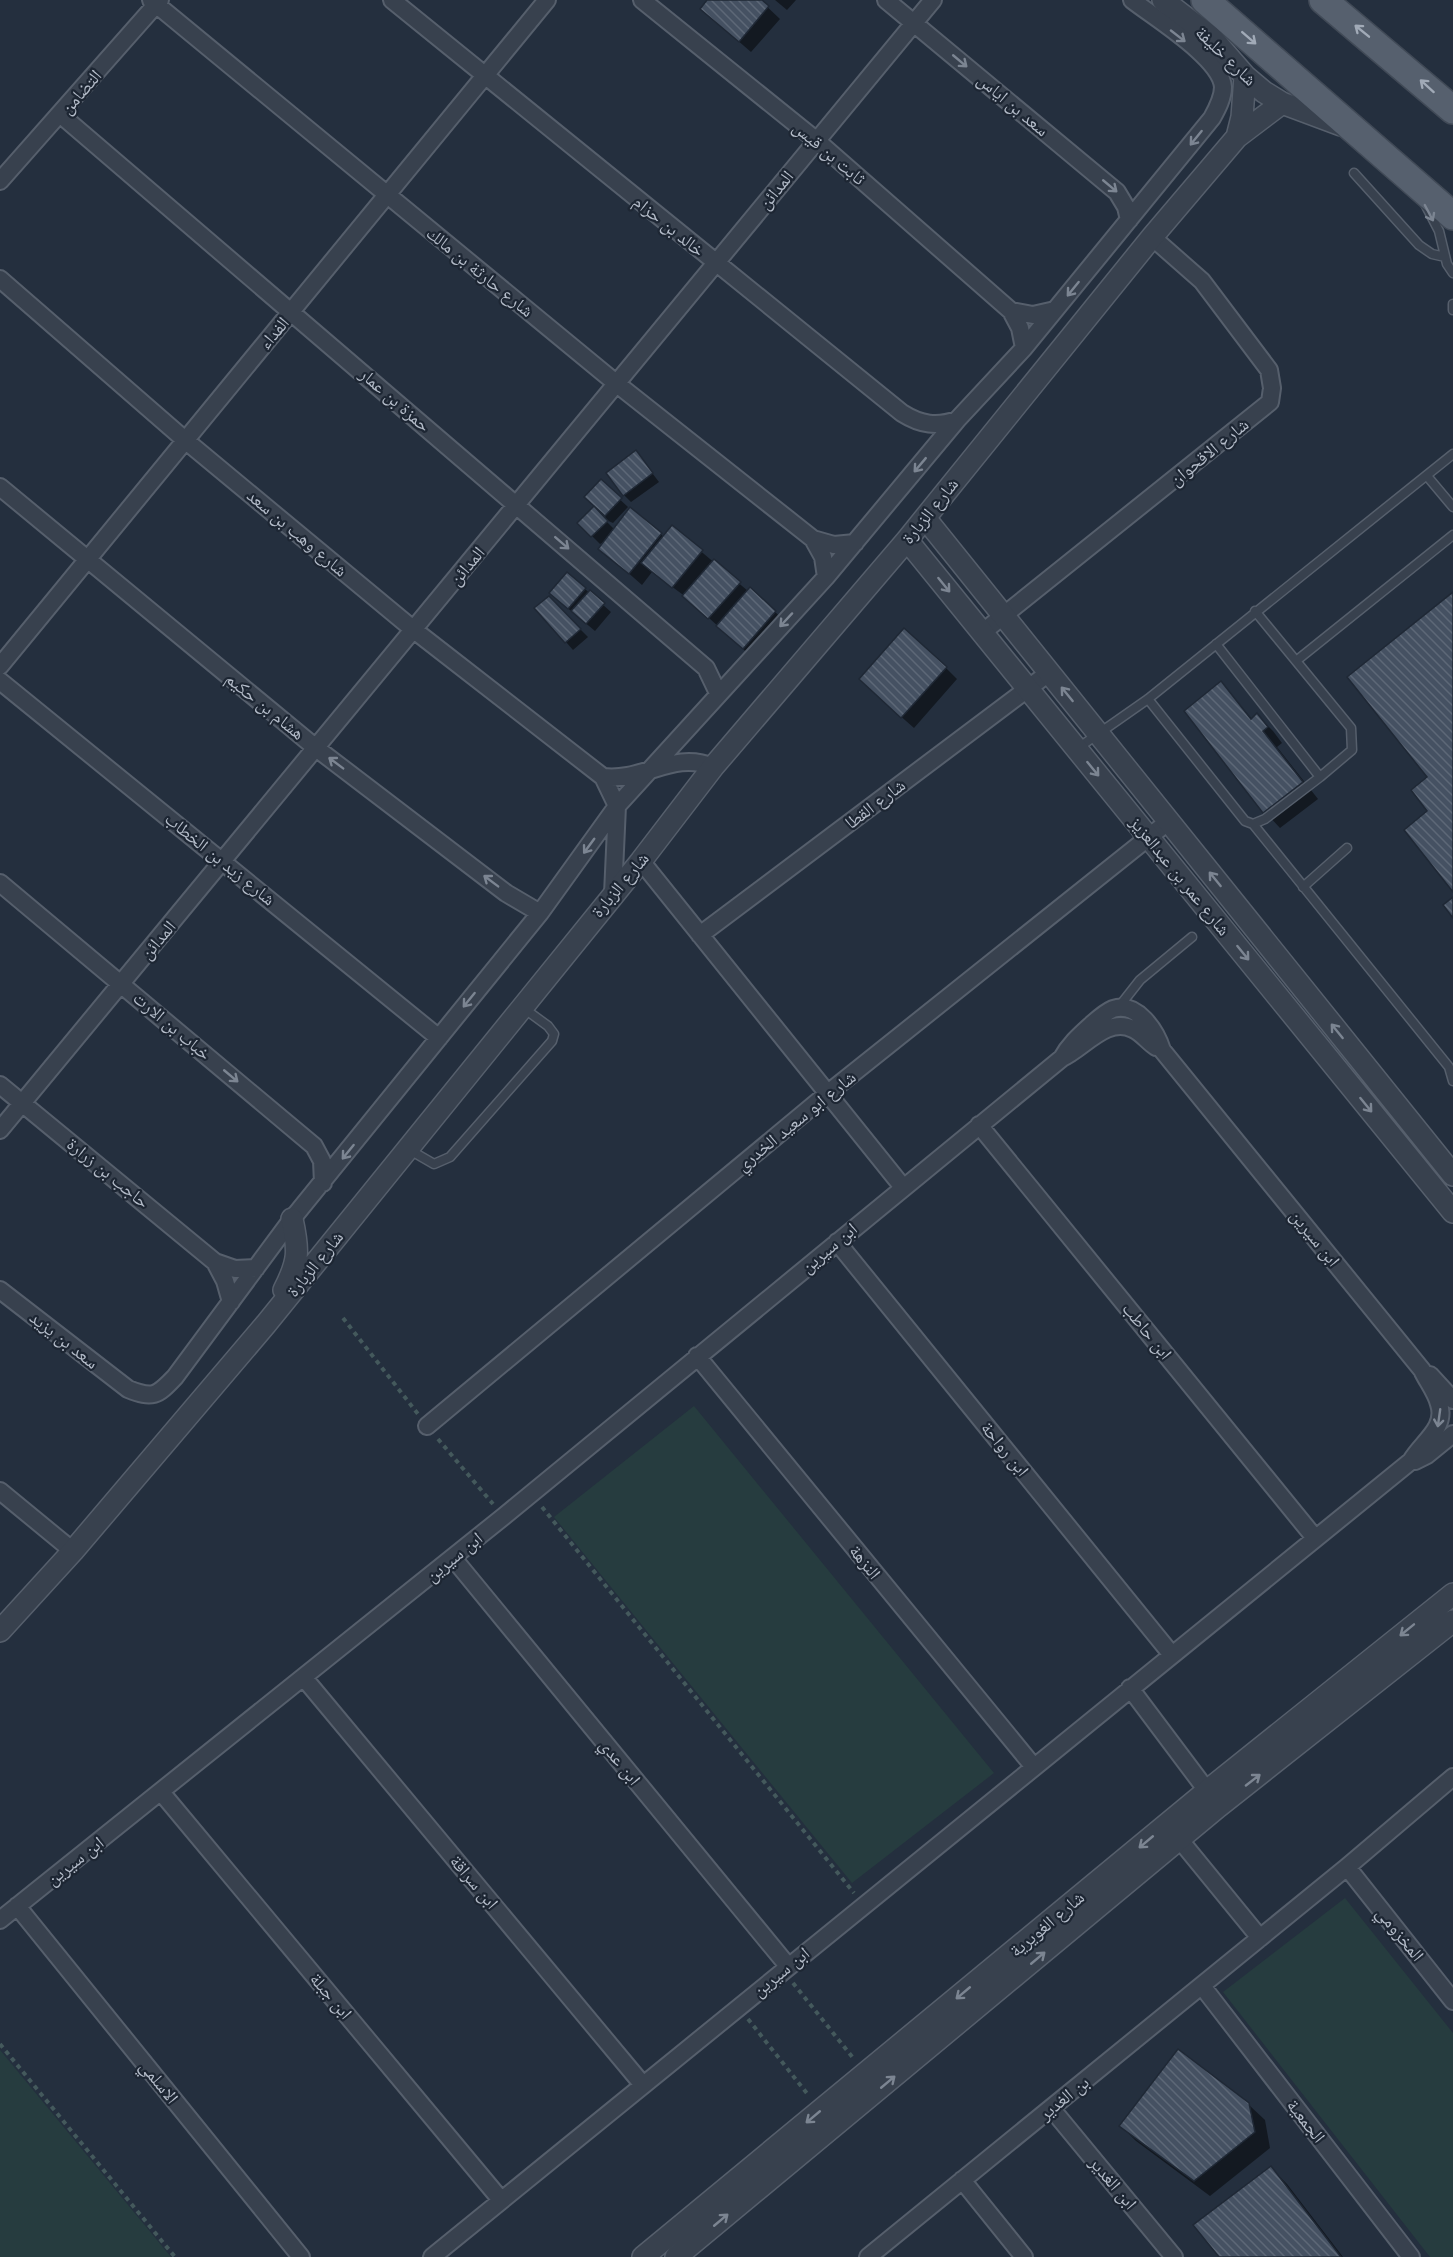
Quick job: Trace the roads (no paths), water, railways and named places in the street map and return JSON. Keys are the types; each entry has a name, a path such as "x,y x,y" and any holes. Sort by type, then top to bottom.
{"main road":[{"name":"شارع خليفة","path":"1205,0 1453,216"},
{"path":"1323,0 1453,110"}],"street":[{"name":"خالد بن حزام","path":"392,0 716,265 902,413 923,423 935,425 957,420"},
{"name":"الفداء","path":"0,666 547,0"},
{"name":"ثابت بن قيس","path":"642,0 817,141 1011,310"},
{"name":"سعد بن اياس","path":"886,0 1117,192 1126,207 1130,220"},
{"name":"المدائن","path":"0,1130 933,0"},
{"name":"شارع الزبارة","path":"128,1389 145,1396 160,1393 292,1219 540,913 617,806 826,577 957,420 1024,348 1212,118 1219,106 1223,87 1209,61 1132,0"},
{"name":"شارع خليفة","path":"1163,0 1210,37 1245,76 1282,103 1359,132"},
{"name":"التضامن","path":"0,181 61,115 156,2"},
{"name":"شارع حارثة بن مالك","path":"156,2 617,384 813,539 834,545 855,543"},
{"name":"شارع الزبارة","path":"1237,137 1242,117 1245,76"},
{"name":"شارع الزبارة","path":"0,1631 73,1551 266,1324 521,1006 641,861 713,767 908,540 1152,237 1237,137 1282,103"},
{"name":"حمزة بن عمار","path":"61,115 706,668 718,693"},
{"name":"شارع الاقحوان","path":"982,632 1270,402 1272,388 1269,370 1202,282 1152,237"},
{"name":"شارع وهب بن سعد","path":"0,279 186,440 414,630 603,777 617,806 613,894"},
{"path":"1011,310 1033,315 1055,310"},
{"path":"1011,310 1020,328 1024,348"},
{"name":"هشام بن حكيم","path":"0,487 316,748 506,893 540,913"},
{"name":"شارع عمر بن عبدالعزيز","path":"925,518 1453,1175"},
{"name":"شارع حارثة بن مالك","path":"813,539 823,557 826,577"},
{"name":"شارع عمر بن عبدالعزيز","path":"908,540 1453,1212"},
{"name":"شارع القطا","path":"700,935 1050,672"},
{"name":"شارع زيد بن الخطاب","path":"0,681 439,1038"},
{"path":"603,777 626,777 684,760 713,767"},
{"name":"شارع ابو سعيد الخدري","path":"428,1426 827,1094 1169,821"},
{"path":"641,861 902,1186"},
{"name":"خباب بن الارت","path":"0,883 314,1146 322,1161 323,1183"},
{"name":"ابن سيرين","path":"1062,1058 1081,1034 1105,1014 1118,1008 1131,1010 1142,1017 1156,1035 1162,1050"},
{"name":"ابن سيرين","path":"0,1920 453,1558 902,1186 1062,1058 1107,1028 1121,1026 1134,1029 1162,1050 1422,1370 1439,1402 1441,1414 1437,1428 1411,1461 432,2257"},
{"name":"حاجب بن زرارة","path":"0,1085 215,1262 235,1269 256,1268"},
{"name":"ابن حاطب","path":"979,1125 1315,1538"},
{"path":"266,1324 295,1268 299,1250 292,1219"},
{"name":"ابن رواحة","path":"837,1242 1172,1655"},
{"name":"حاجب بن زرارة","path":"215,1262 225,1281 231,1302"},
{"name":"سعد بن يزيد","path":"0,1290 128,1389"},
{"name":"النزهة","path":"697,1356 1034,1767"},
{"name":"ابن سيرين","path":"1422,1370 1437,1380 1453,1400"},
{"name":"ابن سيرين","path":"1411,1461 1427,1455 1453,1434"},
{"path":"0,1491 73,1551"},
{"name":"ابن عدي","path":"453,1558 786,1968"},
{"name":"شارع الغويرية","path":"676,2257 848,2102 1174,1832 1453,1594"},
{"name":"شارع الغويرية","path":"1213,1799 1453,1621"},
{"name":"ابن سراقة","path":"304,1678 643,2085"},
{"path":"1130,1688 1213,1799"},
{"name":"بن الغدير","path":"868,2257 1347,1868 1453,1777"},
{"name":"ابن جبلة","path":"161,1792 501,2200"},
{"path":"1174,1832 1260,1938"},
{"name":"شارع الغويرية","path":"643,2257 821,2110 848,2102 865,2074 1174,1832"},
{"name":"المخزومي","path":"1347,1868 1453,2001"},
{"name":"الاسلمي","path":"17,1906 301,2257"},
{"name":"الجمعية","path":"1202,1986 1411,2257"},
{"name":"ابن الغدير","path":"1051,2108 1174,2257"},
{"path":"962,2180 1024,2257"}],"lane":[{"path":"1396,165 1430,214 1453,273"},
{"path":"1354,173 1419,245 1432,254 1445,257"},
{"path":"1453,304 1453,310"},
{"path":"1077,748 1148,699 1254,611 1453,454"},
{"path":"1427,476 1453,507"},
{"path":"1296,661 1453,535"},
{"path":"1253,824 1264,819 1352,750 1353,736 1350,728 1254,611"},
{"path":"1216,644 1320,777"},
{"path":"1148,699 1236,812 1245,821 1253,824 1451,1065 1453,1081"},
{"path":"1303,887 1347,848"},
{"path":"1118,1008 1140,980 1192,937"},
{"path":"407,1149 434,1164 450,1157 552,1041 554,1034 548,1026 521,1006"}]}
